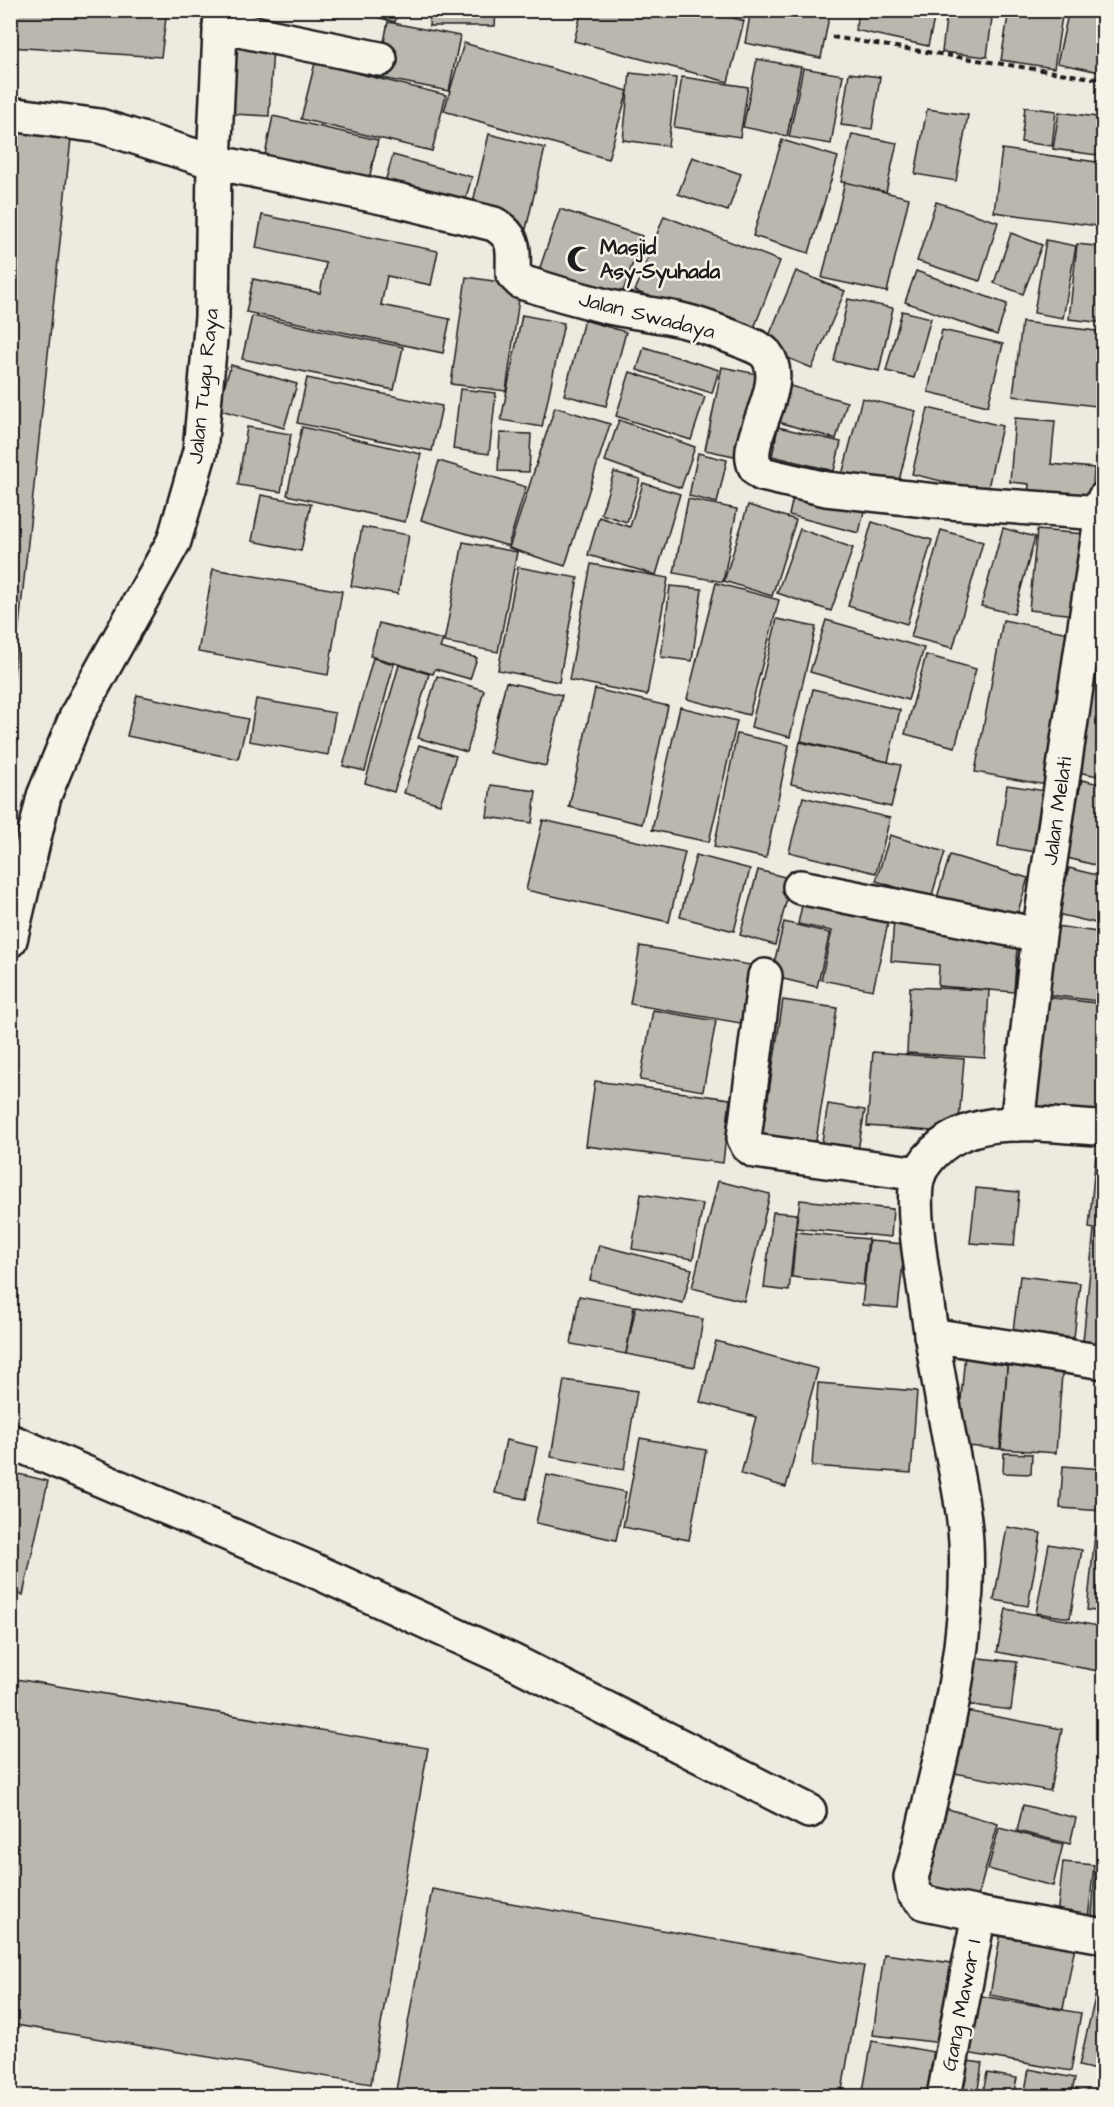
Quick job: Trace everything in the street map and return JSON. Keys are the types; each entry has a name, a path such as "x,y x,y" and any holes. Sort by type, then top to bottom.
{"street":[{"path":"221,18 380,59"},
{"name":"Jalan Tugu Raya","path":"10,940 44,796 78,713 174,541 200,451 212,317 214,162 221,18"},
{"name":"Jalan Swadaya","path":"10,114 99,126 214,162 401,201 494,224 511,240 514,250 513,274 521,282 607,306 681,320 726,334 762,350 770,361 773,372 772,389 752,456 755,468 762,474 837,490 934,501 1102,506"},
{"name":"Jalan Melati","path":"1017,1124 1039,935 1102,506"},
{"path":"800,887 1039,935"},
{"path":"765,976 744,1138 747,1146 754,1151 919,1173"},
{"path":"1104,1128 1017,1124 985,1127 966,1132 943,1144 928,1159 919,1173 915,1204 932,1335 959,1488 966,1541 966,1581 956,1684 911,1882 917,1896 925,1903 1104,1936"},
{"path":"932,1335 1104,1362"},
{"path":"10,1441 311,1569 510,1660 809,1811"},
{"name":"Gang Mawar I","path":"944,2097 979,1914"}],"path":[{"path":"832,37 1104,80"}],"building":[{"path":"10,10 167,10 161,57 10,47"},
{"path":"351,10 398,10 395,22"},
{"path":"430,10 496,10 495,26 429,26"},
{"path":"582,10 706,10 744,21 728,82 574,41"},
{"path":"751,10 830,12 821,58 745,43"},
{"path":"859,10 936,10 928,46 855,30"},
{"path":"947,10 993,10 987,57 942,52"},
{"path":"1009,10 1063,10 1054,68 1001,60"},
{"path":"1069,10 1104,17 1104,73 1057,63"},
{"path":"388,22 460,36 449,91 377,77"},
{"path":"464,43 628,91 608,159 444,111"},
{"path":"221,44 273,46 269,116 217,113"},
{"path":"757,59 801,67 787,136 743,127"},
{"path":"315,63 446,95 432,151 301,119"},
{"path":"803,68 843,75 831,144 789,137"},
{"path":"630,73 676,78 668,146 623,140"},
{"path":"849,73 880,77 872,129 841,125"},
{"path":"682,77 748,87 740,137 674,127"},
{"path":"1025,107 1056,111 1052,146 1021,142"},
{"path":"927,109 968,115 956,181 915,174"},
{"path":"1059,112 1104,118 1104,156 1053,149"},
{"path":"273,116 378,140 366,192 262,170"},
{"path":"10,122 72,129 10,711"},
{"path":"489,134 545,148 526,229 470,215"},
{"path":"852,134 897,143 886,192 841,182"},
{"path":"782,140 838,157 809,253 753,236"},
{"path":"1002,149 1104,163 1104,227 994,212"},
{"path":"393,155 472,177 461,214 382,192"},
{"path":"692,157 741,174 728,211 678,194"},
{"path":"845,182 909,198 887,292 822,278"},
{"path":"936,202 998,222 980,281 917,261"},
{"path":"560,209 642,236 618,306 536,279"},
{"path":"262,215 438,251 431,285 387,276 381,305 450,319 443,353 246,312 253,279 320,293 326,263 256,248"},
{"path":"664,216 780,261 751,336 635,291"},
{"path":"1011,233 1042,245 1023,294 994,283"},
{"path":"1046,240 1076,246 1063,318 1034,313"},
{"path":"1077,244 1104,247 1104,323 1069,319"},
{"path":"796,271 845,291 812,368 764,348"},
{"path":"916,271 1007,304 997,335 905,302"},
{"path":"466,277 521,285 506,391 451,384"},
{"path":"848,299 893,308 879,371 834,361"},
{"path":"902,311 931,318 914,378 886,371"},
{"path":"522,315 564,323 542,427 501,420"},
{"path":"252,316 403,347 394,390 242,359"},
{"path":"584,320 626,332 606,406 564,395"},
{"path":"1022,322 1104,332 1096,406 1013,396"},
{"path":"942,330 1003,344 988,406 928,392"},
{"path":"644,347 719,370 712,393 637,370"},
{"path":"231,365 297,384 284,428 217,409"},
{"path":"722,367 762,375 744,458 705,450"},
{"path":"630,372 705,397 691,440 616,416"},
{"path":"307,378 442,406 432,451 297,423"},
{"path":"783,384 847,402 836,439 772,420"},
{"path":"460,389 496,393 489,454 453,449"},
{"path":"862,398 916,411 897,489 842,475"},
{"path":"555,407 610,424 565,566 509,548"},
{"path":"928,408 1002,426 987,492 912,474"},
{"path":"1015,418 1055,421 1051,464 1094,468 1092,500 1028,494 1029,484 1010,482"},
{"path":"619,420 695,447 681,488 605,461"},
{"path":"247,427 291,434 281,492 238,485"},
{"path":"302,427 421,454 405,522 287,495"},
{"path":"778,427 841,442 834,471 772,456"},
{"path":"500,433 531,434 529,472 498,471"},
{"path":"698,453 727,460 717,503 689,496"},
{"path":"439,461 526,487 508,546 421,520"},
{"path":"614,472 640,479 627,522 601,514"},
{"path":"643,483 680,494 656,575 588,555 599,517 630,527"},
{"path":"796,485 866,503 859,533 789,515"},
{"path":"261,495 311,504 301,551 252,541"},
{"path":"688,499 737,509 723,582 674,573"},
{"path":"748,505 796,520 772,596 724,581"},
{"path":"872,522 932,540 907,624 848,606"},
{"path":"362,527 409,535 398,594 351,586"},
{"path":"1003,528 1035,537 1014,614 981,606"},
{"path":"800,529 853,548 831,611 777,593"},
{"path":"941,530 983,542 953,648 911,637"},
{"path":"1037,530 1084,534 1076,615 1029,610"},
{"path":"463,542 517,552 498,652 444,642"},
{"path":"591,564 668,578 647,695 569,680"},
{"path":"518,567 578,578 559,682 498,670"},
{"path":"213,569 342,591 328,675 198,652"},
{"path":"716,583 779,600 749,715 687,699"},
{"path":"670,586 702,589 692,661 661,657"},
{"path":"777,619 816,627 790,737 751,727"},
{"path":"826,620 924,648 908,700 810,672"},
{"path":"1003,620 1074,634 1046,785 975,772"},
{"path":"379,623 443,640 440,648 477,658 470,679 435,669 433,674 370,656"},
{"path":"1101,649 1104,650 1104,777 1077,772"},
{"path":"926,655 976,669 955,747 905,734"},
{"path":"373,658 394,664 365,771 343,766"},
{"path":"399,665 429,674 394,792 365,783"},
{"path":"437,676 484,690 467,752 418,738"},
{"path":"506,682 562,695 546,766 489,753"},
{"path":"595,689 668,706 642,824 569,807"},
{"path":"813,689 900,710 888,762 801,741"},
{"path":"137,695 248,719 238,759 127,736"},
{"path":"256,699 335,713 328,755 249,741"},
{"path":"680,707 737,721 709,842 652,830"},
{"path":"737,734 789,745 766,858 714,847"},
{"path":"800,742 901,765 891,807 791,784"},
{"path":"419,745 456,756 440,804 404,793"},
{"path":"1082,780 1104,785 1104,830 1095,865 1063,857"},
{"path":"491,785 536,791 532,823 487,817"},
{"path":"1007,785 1052,792 1042,853 998,846"},
{"path":"803,797 890,818 876,873 789,852"},
{"path":"543,820 685,852 669,922 526,890"},
{"path":"890,835 945,852 931,898 876,881"},
{"path":"696,855 750,869 734,931 680,917"},
{"path":"950,855 1028,878 1014,925 936,901"},
{"path":"1069,868 1104,877 1104,925 1057,914"},
{"path":"758,870 792,879 775,945 740,935"},
{"path":"805,891 891,910 873,990 821,980 832,931 798,924"},
{"path":"894,919 1018,934 1014,992 938,986 939,965 891,961"},
{"path":"784,922 830,933 817,987 771,976"},
{"path":"1049,925 1104,933 1104,963 1098,1001 1040,994"},
{"path":"640,946 762,967 752,1025 630,1004"},
{"path":"910,987 989,990 985,1058 907,1053"},
{"path":"1046,997 1104,1004 1104,1128 1032,1119"},
{"path":"783,1000 837,1008 814,1153 761,1144"},
{"path":"653,1010 716,1021 703,1091 640,1080"},
{"path":"873,1052 964,1059 958,1133 867,1126"},
{"path":"595,1081 730,1099 723,1163 586,1146"},
{"path":"828,1104 865,1110 856,1161 820,1154"},
{"path":"1096,1153 1104,1153 1104,1354 1082,1352 1094,1229 1089,1228"},
{"path":"718,1181 770,1194 744,1301 692,1288"},
{"path":"976,1188 1019,1192 1014,1246 970,1243"},
{"path":"641,1194 703,1204 693,1259 632,1249"},
{"path":"800,1200 893,1209 891,1237 796,1228"},
{"path":"773,1212 797,1214 789,1291 764,1288"},
{"path":"796,1232 868,1239 863,1285 792,1277"},
{"path":"869,1241 905,1244 898,1308 862,1305"},
{"path":"599,1245 692,1269 683,1303 590,1280"},
{"path":"1020,1276 1080,1283 1074,1338 1013,1331"},
{"path":"579,1296 634,1306 626,1354 571,1344"},
{"path":"636,1306 703,1319 695,1367 626,1354"},
{"path":"716,1341 818,1369 786,1487 741,1474 756,1417 700,1402"},
{"path":"965,1353 1008,1357 1000,1449 957,1445"},
{"path":"1008,1357 1063,1361 1056,1453 1001,1449"},
{"path":"564,1380 637,1391 624,1470 551,1457"},
{"path":"818,1383 917,1391 911,1473 812,1466"},
{"path":"640,1438 706,1450 689,1540 623,1527"},
{"path":"506,1440 537,1447 526,1499 495,1493"},
{"path":"1004,1453 1032,1454 1031,1474 1003,1473"},
{"path":"1063,1466 1104,1469 1104,1511 1060,1508"},
{"path":"10,1472 48,1481 23,1595 10,1592"},
{"path":"547,1475 626,1492 616,1540 536,1523"},
{"path":"1096,1525 1104,1526 1104,1612 1087,1610"},
{"path":"1007,1527 1041,1533 1028,1606 994,1600"},
{"path":"1049,1544 1082,1550 1070,1618 1036,1613"},
{"path":"1006,1609 1104,1627 1104,1672 997,1652"},
{"path":"969,1657 1017,1662 1011,1710 963,1704"},
{"path":"10,1678 428,1748 371,2084 10,2024"},
{"path":"966,1711 1062,1729 1050,1791 954,1773"},
{"path":"1023,1805 1076,1818 1070,1844 1017,1831"},
{"path":"945,1808 998,1824 976,1904 922,1889"},
{"path":"1104,1821 1104,1857 1097,1855"},
{"path":"999,1828 1063,1844 1053,1886 988,1869"},
{"path":"1063,1862 1094,1865 1087,1928 1056,1925"},
{"path":"1095,1872 1104,1872 1104,1930 1091,1929"},
{"path":"432,1889 864,1966 841,2096 395,2096"},
{"path":"1001,1932 1075,1946 1063,2009 990,1995"},
{"path":"884,1954 952,1963 942,2043 873,2035"},
{"path":"1101,1972 1104,1972 1104,2072 1079,2066"},
{"path":"976,1995 1081,2013 1071,2071 966,2053"},
{"path":"872,2041 934,2052 926,2096 862,2096"},
{"path":"959,2060 982,2063 977,2096 954,2096"},
{"path":"1029,2069 1075,2078 1071,2096 1024,2096"},
{"path":"987,2073 1017,2078 1013,2096 982,2096"},
{"path":"1075,2090 1104,2096 1074,2096"}],"place":[{"name":"Masjid Asy-Syuhada","path":"580,259"}]}
